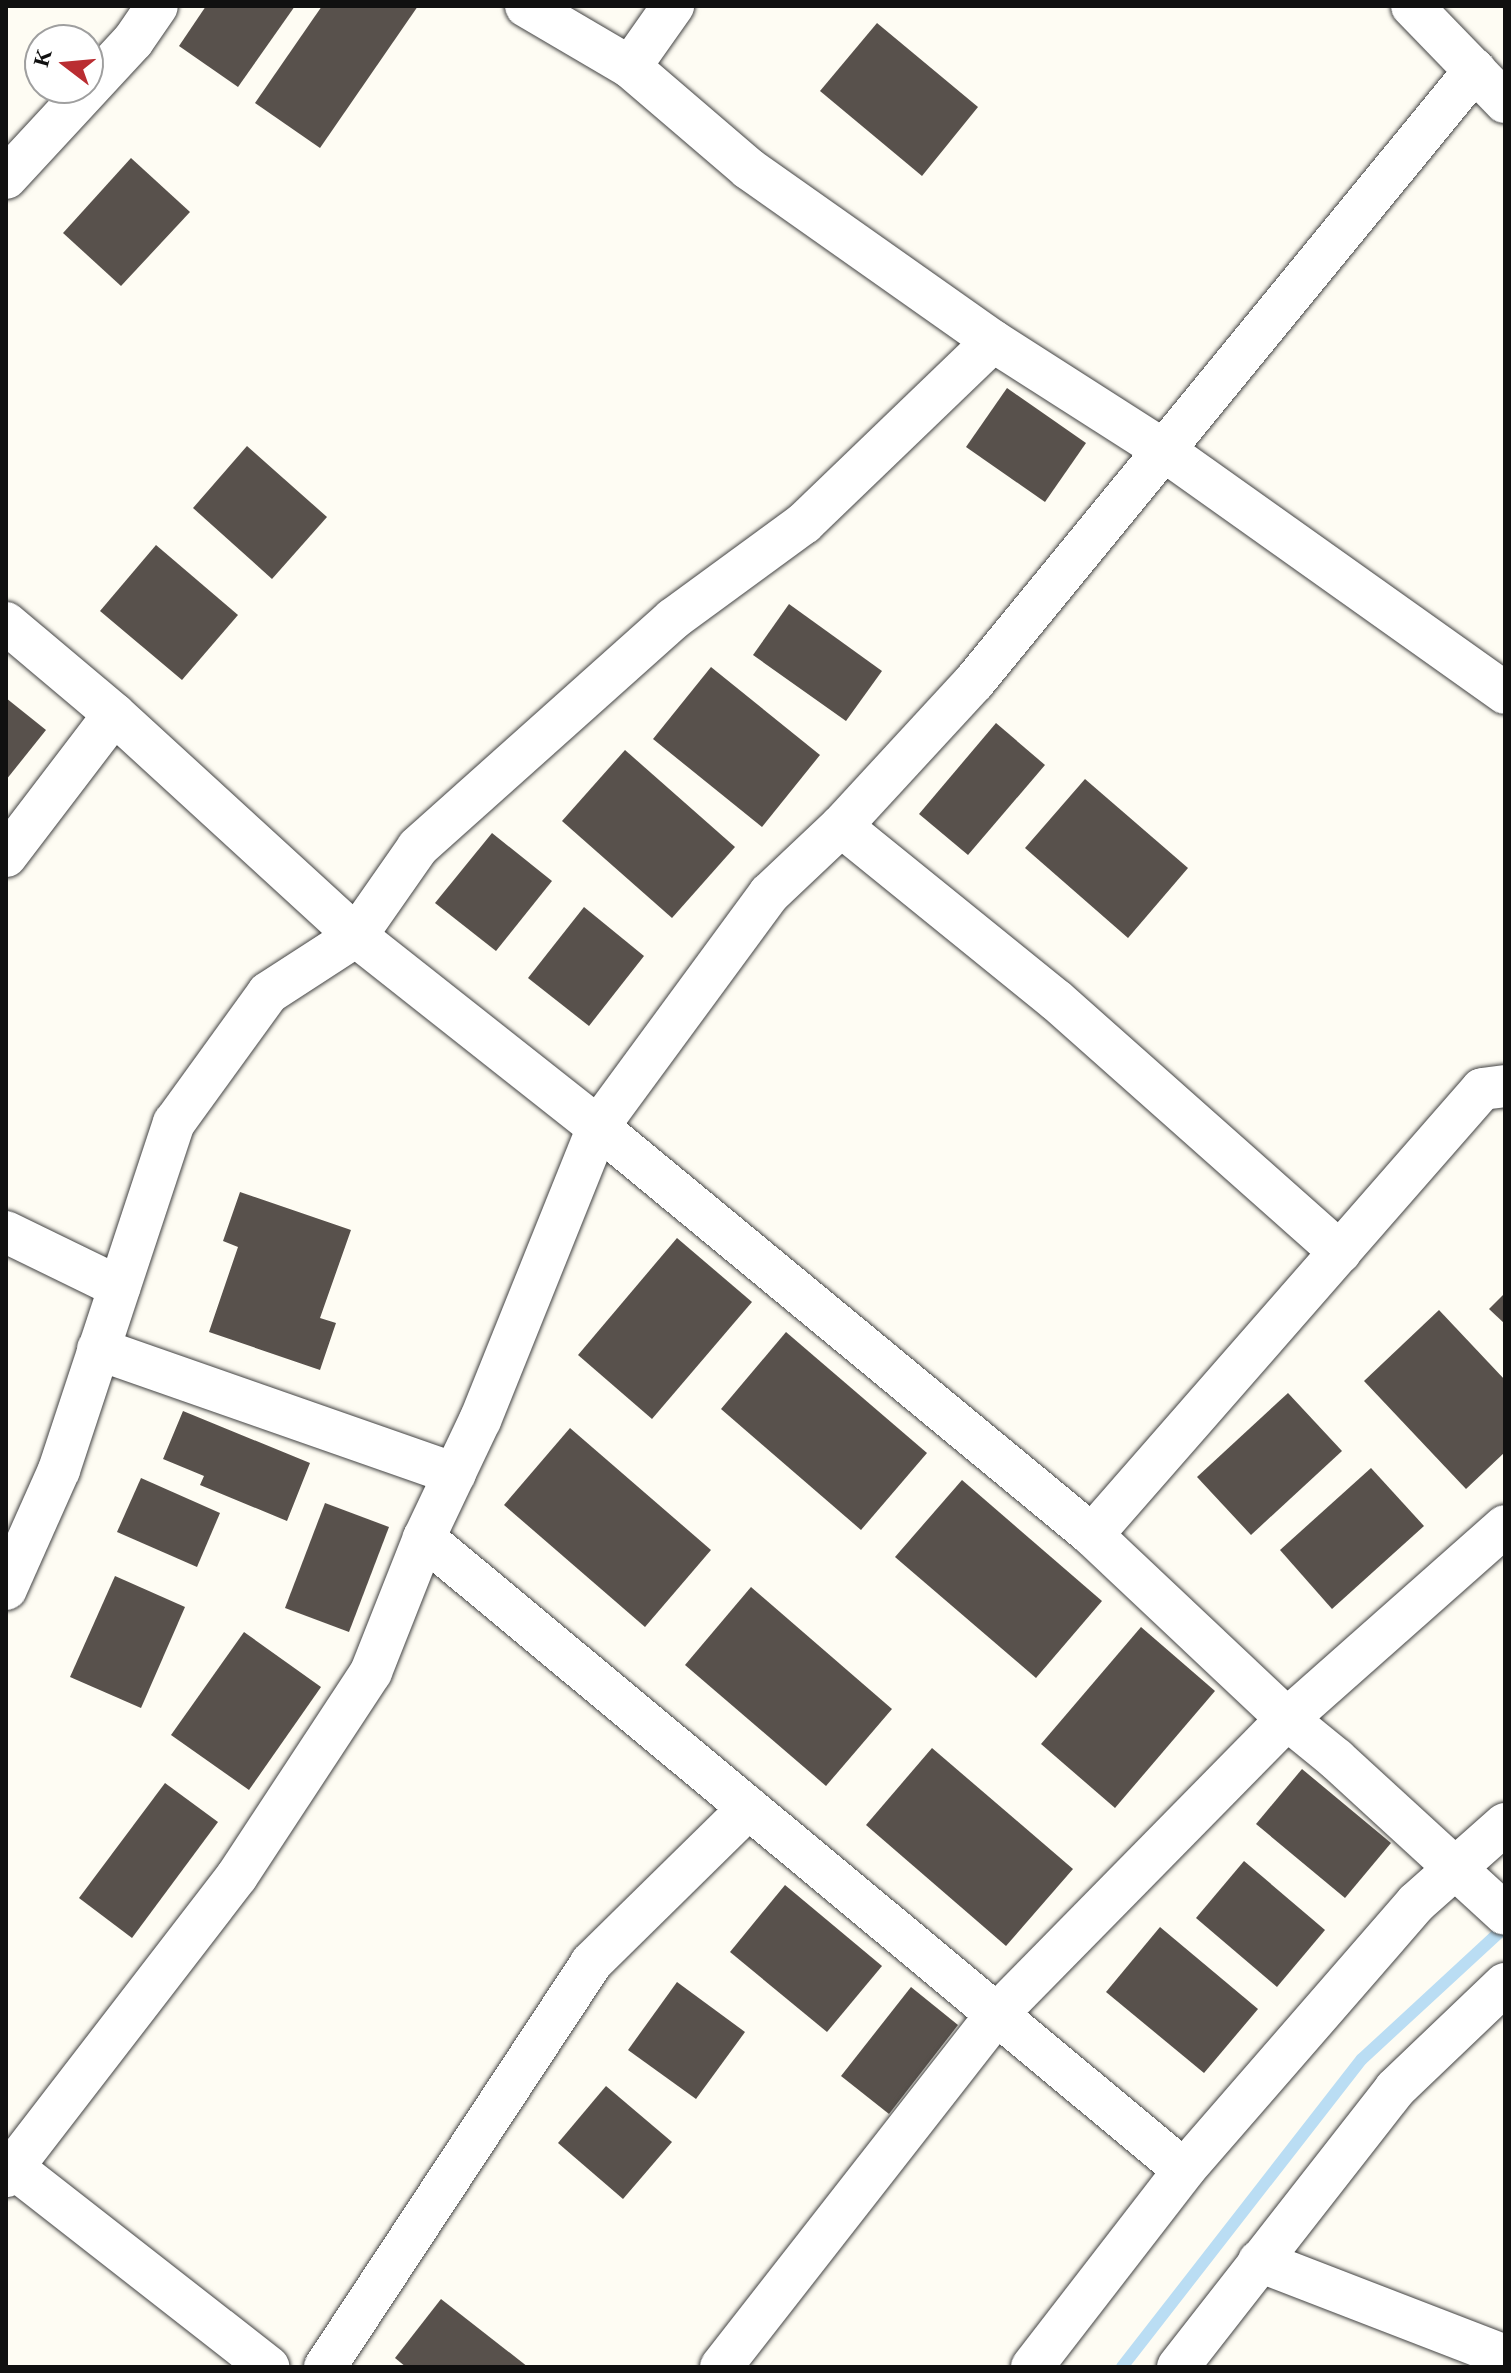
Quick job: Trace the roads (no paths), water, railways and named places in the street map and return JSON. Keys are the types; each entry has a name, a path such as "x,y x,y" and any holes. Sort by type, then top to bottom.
{"street":[{"path":"6,178 133,41 157,6"},
{"path":"526,6 630,67 749,169 993,341 1162,449 1505,693"},
{"path":"630,67 673,6"},
{"path":"1412,6 1505,102"},
{"path":"268,2367 8,2168 237,1876 371,1672 424,1538 480,1420 598,1127 769,894 841,826 974,682 1475,70"},
{"path":"6,1589 59,1470 174,1123 268,993 356,936 418,847 673,619 804,523 993,341"},
{"path":"6,623 114,714 356,936 598,1127 1092,1535 1287,1719 1336,1759 1505,1914"},
{"path":"6,856 114,714"},
{"path":"841,826 1056,1000 1340,1252"},
{"path":"1092,1535 1482,1089 1505,1086"},
{"path":"6,1232 119,1287"},
{"path":"98,1349 455,1474"},
{"path":"721,2367 997,2014 1287,1719 1505,1526"},
{"path":"424,1538 1184,2170"},
{"path":"325,2367 591,1963 749,1808"},
{"path":"1032,2367 1184,2170 1416,1903 1505,1824"},
{"path":"1178,2367 1395,2089 1505,1984"},
{"path":"1259,2261 1505,2356"}],"waterway":[{"path":"1122,2367 1362,2059 1505,1927"}]}
